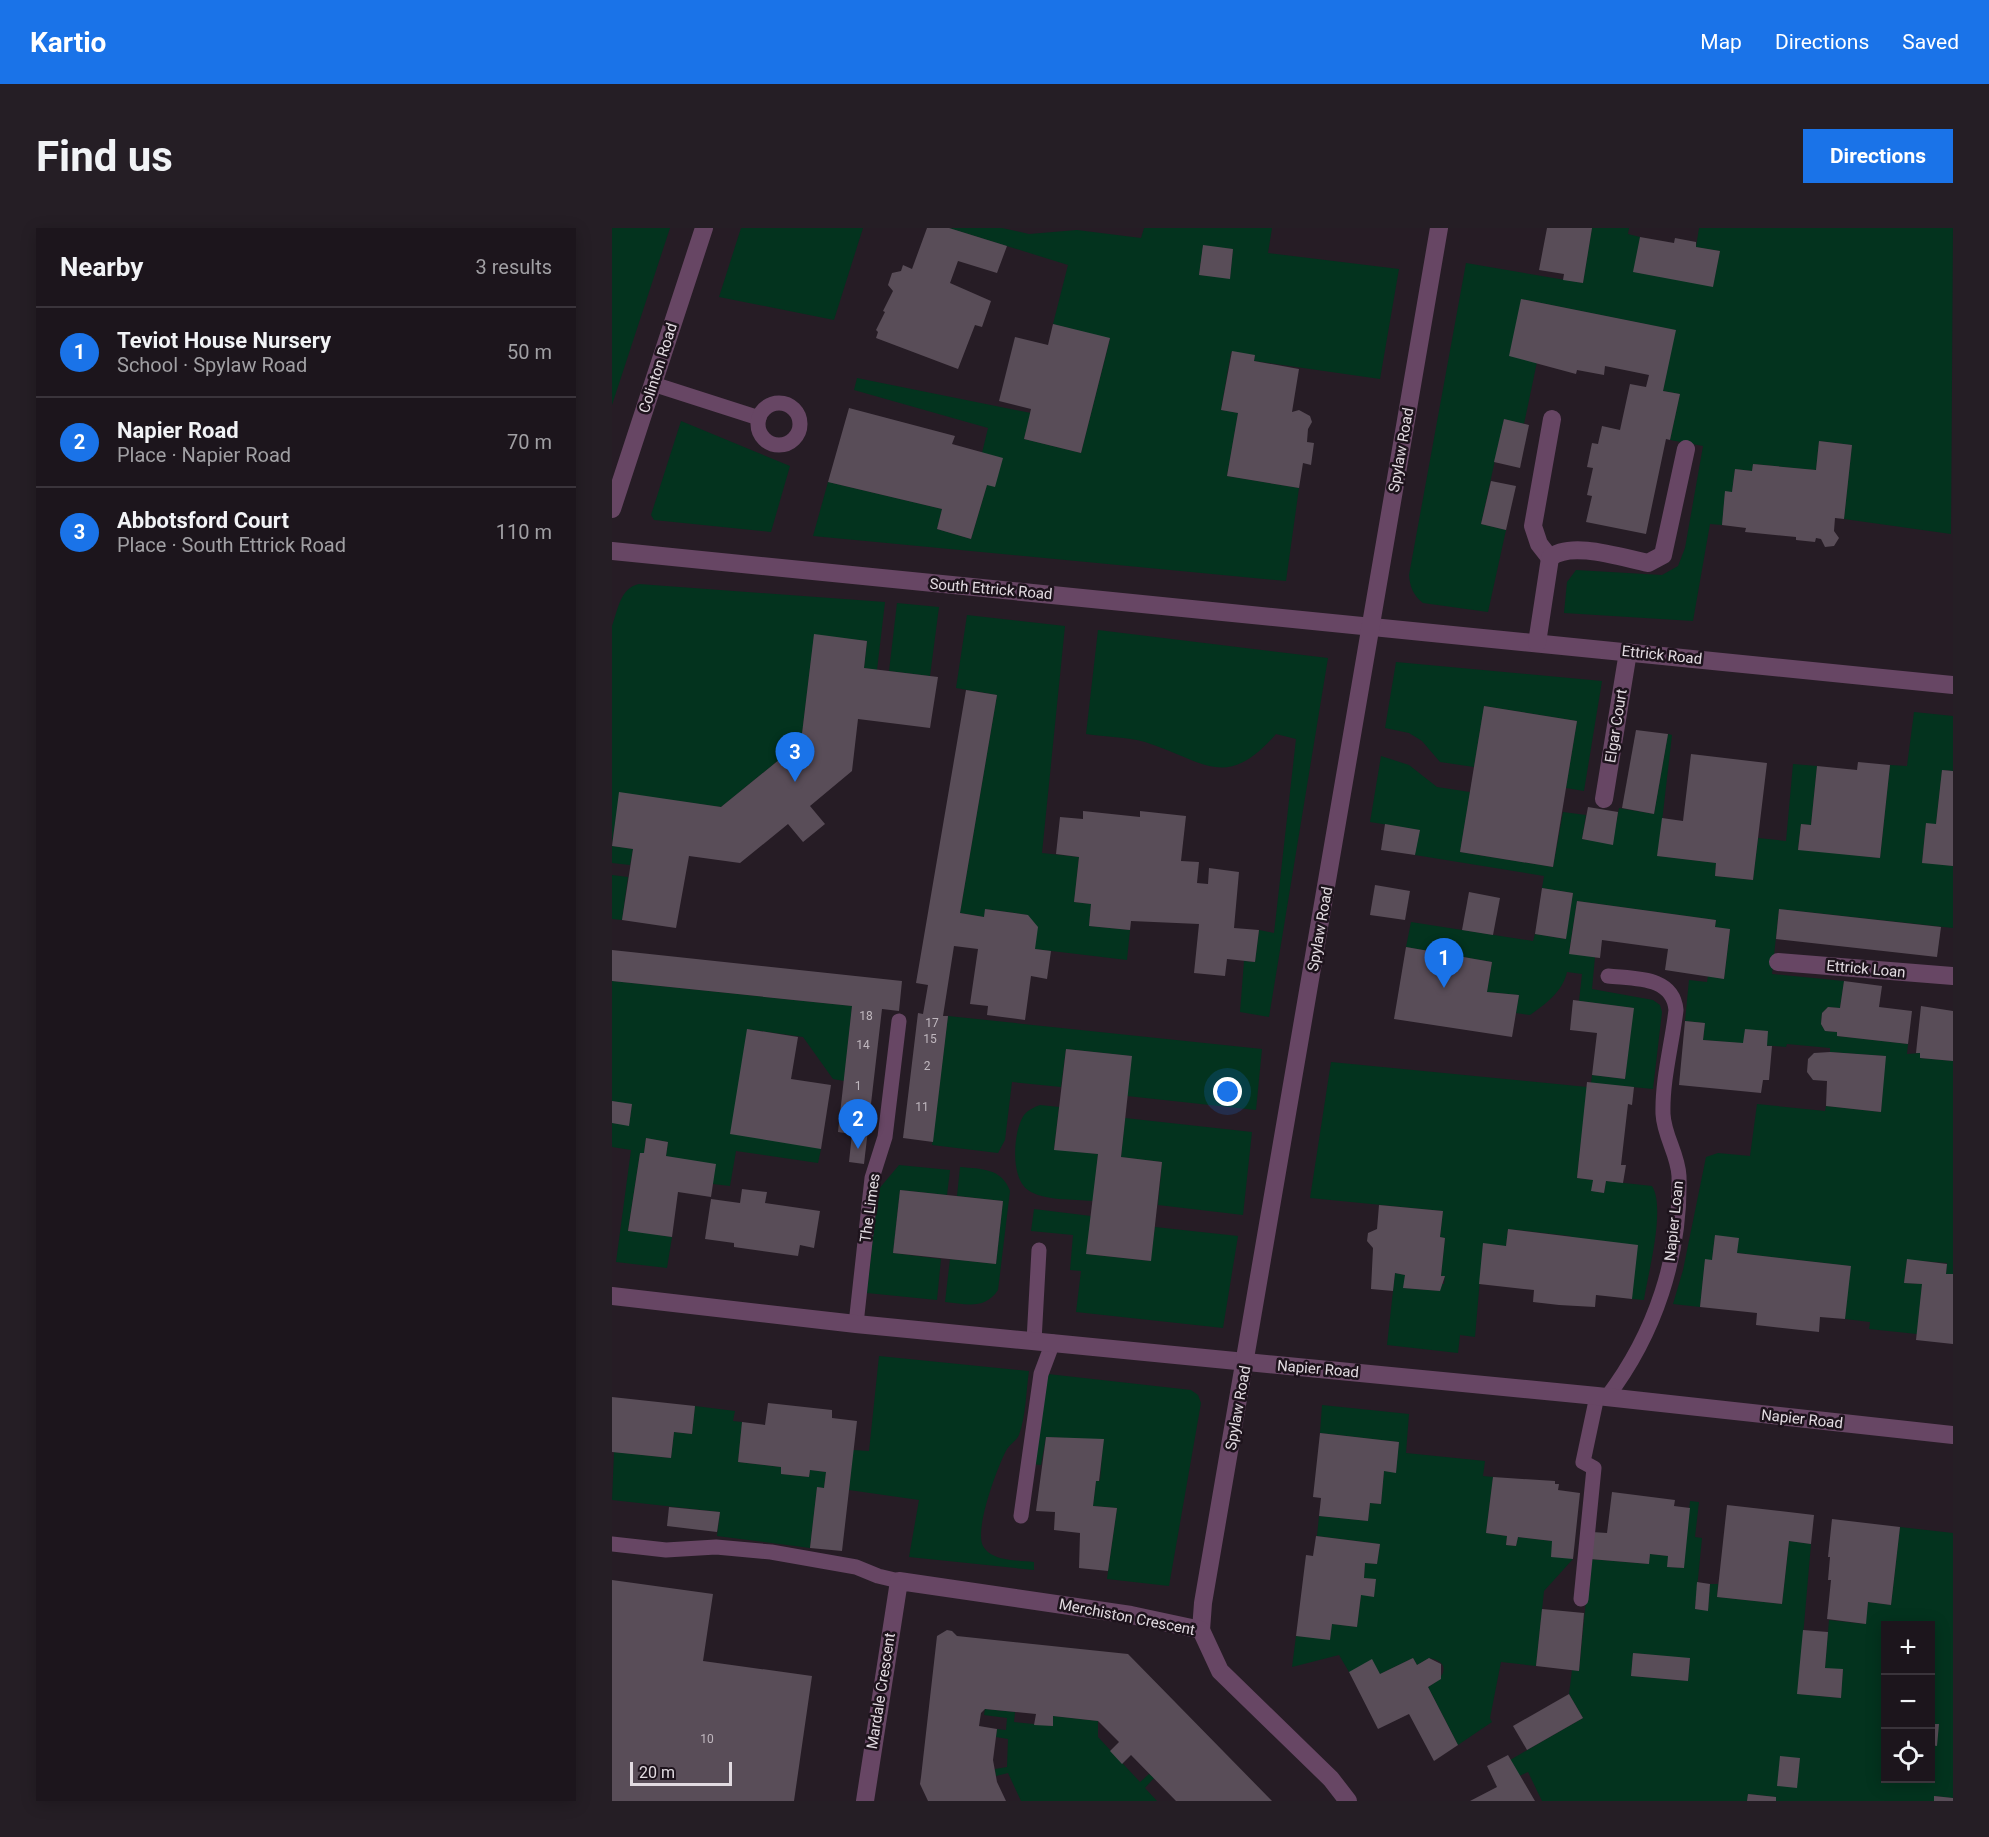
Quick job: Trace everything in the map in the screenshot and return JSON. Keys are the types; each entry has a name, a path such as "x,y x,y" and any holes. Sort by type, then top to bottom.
{"street":[{"name":"Colinton Road","path":"612,509 615,487 653,384 704,228"},
{"name":"Spylaw Road","path":"1201,1630 1203,1603 1439,228"},
{"path":"1537,643 1550,558 1539,544 1533,526 1552,419"},
{"path":"1550,558 1562,550 1569,549 1648,563 1660,558 1667,545 1686,449"},
{"name":"South Ettrick Road","path":"612,551 1370,626"},
{"name":"Ettrick Road","path":"1370,626 1953,685"},
{"name":"Elgar Court","path":"1604,799 1628,652"},
{"name":"Ettrick Loan","path":"1778,962 1953,976"},
{"name":"Napier Road","path":"612,1296 856,1324 1602,1396 1953,1436"},
{"name":"Merchiston Crescent","path":"899,1581 1131,1615 1201,1630 1220,1671 1331,1779 1348,1801"},
{"name":"Mardale Crescent","path":"865,1801 899,1581"}],"lane":[{"path":"653,384 759,418"},
{"name":"Napier Loan","path":"1602,1396 1627,1371 1652,1321 1664,1290 1674,1238 1679,1174 1663,1114 1676,1010 1673,995 1667,987 1654,982 1608,976"},
{"name":"The Limes","path":"856,1324 872,1178 885,1137 898,1021"},
{"path":"1034,1341 1039,1250"},
{"path":"1021,1516 1041,1374 1053,1342"},
{"path":"1581,1599 1594,1468 1583,1462 1602,1396"},
{"path":"612,1544 666,1550 716,1547 771,1552 856,1568 899,1581"}],"green space":[{"path":"612,228 670,228 612,405"},
{"path":"741,228 863,228 834,320 719,297"},
{"path":"949,228 1002,228 1029,234 1077,230 1141,238 1144,228 1272,228 1268,253 1399,269 1380,379 1254,361 1255,356 1231,352 1221,410 1238,413 1227,476 1299,488 1286,581 813,536 828,482 942,509 937,529 971,539 987,485 982,453 988,428 854,390 857,378 1031,413 1024,439 1081,453 1110,339 1053,324 1068,265","holes":["1203,246 1233,249 1230,278 1199,275"]},
{"path":"1592,228 1629,228 1628,234 1640,237 1634,272 1713,286 1720,251 1696,247 1699,228 1953,228 1951,534 1844,519 1852,445 1819,441 1816,470 1753,464 1752,471 1735,469 1732,492 1725,492 1722,525 1710,524 1693,621 1564,613 1567,582 1576,570 1662,575 1678,566 1685,548 1703,446 1670,440 1680,394 1663,391 1675,330 1522,299 1537,362 1524,424 1504,419 1481,524 1506,530 1488,612 1423,603 1413,590 1409,575 1466,263 1583,283"},
{"path":"681,421 790,466 771,532 654,520 651,515"},
{"path":"639,584 885,602 877,670 864,668 867,641 814,635 801,742 721,807 620,793 612,843 612,626 624,595 633,586"},
{"path":"897,603 939,607 930,676 889,671"},
{"path":"967,615 1065,626 1042,853 1079,857 1074,902 1091,904 1089,926 1130,930 1127,960 1035,949 1028,915 986,909 984,917 960,913 997,695 956,688"},
{"path":"1098,630 1328,658 1269,1017 1240,1012 1244,961 1255,962 1259,930 1274,933 1296,739 1276,734 1258,752 1242,762 1228,767 1214,767 1145,742 1086,734"},
{"path":"1396,662 1602,681 1584,791 1566,788 1577,721 1484,706 1474,767 1440,762 1422,741 1409,733 1385,728"},
{"path":"1914,712 1953,716 1953,771 1942,770 1936,824 1926,824 1922,862 1953,866 1953,928 1779,909 1772,974 1844,981 1840,1008 1828,1007 1822,1013 1821,1024 1825,1031 1837,1032 1837,1036 1908,1044 1907,1054 1920,1053 1920,1058 1953,1061 1953,1274 1946,1274 1947,1263 1907,1260 1904,1283 1922,1284 1917,1334 1869,1329 1870,1322 1845,1319 1850,1266 1737,1253 1715,1235 1712,1260 1705,1260 1700,1307 1673,1304 1683,1270 1706,1157 1718,1153 1750,1156 1757,1104 1825,1111 1826,1106 1881,1112 1885,1056 1830,1052 1830,1048 1787,1044 1786,1047 1703,1040 1705,1023 1685,1021 1689,980 1707,982 1708,976 1724,979 1730,930 1715,927 1716,920 1577,901 1569,953 1595,957 1592,989 1653,1000 1660,1005 1662,1012 1653,1089 1591,1083 1592,1075 1625,1079 1633,1008 1579,1001 1582,974 1567,972 1558,991 1542,1006 1530,1015 1516,1013 1519,995 1487,992 1492,962 1406,947 1411,922 1533,941 1535,934 1565,939 1573,893 1542,888 1544,876 1415,855 1419,830 1370,822 1381,756 1409,765 1437,787 1470,792 1460,852 1553,867 1563,812 1586,815 1582,839 1612,844 1619,808 1654,814 1668,734 1672,735 1658,856 1716,863 1715,876 1753,880 1758,838 1786,841 1793,764 1817,766 1811,825 1801,824 1798,849 1880,858 1890,765 1907,766"},
{"path":"612,846 633,849 630,865 612,863"},
{"path":"612,875 628,877 622,920 612,919"},
{"path":"612,981 852,1006 844,1081 833,1079 803,1037 747,1029 821,1149 818,1163 736,1151 730,1186 713,1184 666,1156 668,1142 646,1138 644,1153 640,1153 628,1230 672,1237 667,1268 616,1262 631,1150 612,1147 612,1123 629,1125 632,1105 612,1101"},
{"path":"948,1016 1262,1049 1256,1110 1127,1096 1131,1056 1066,1049 1061,1087 1012,1082 1005,1140 998,1153 932,1145"},
{"path":"1331,1062 1587,1087 1577,1178 1593,1180 1592,1191 1604,1193 1606,1181 1652,1186 1656,1196 1657,1225 1644,1300 1632,1299 1570,1236 1508,1229 1506,1246 1483,1244 1475,1337 1460,1335 1458,1353 1387,1345 1395,1273 1405,1275 1404,1288 1440,1291 1440,1284 1444,1284 1445,1276 1441,1276 1445,1238 1440,1237 1443,1211 1310,1198"},
{"path":"1040,1105 1059,1107 1054,1149 1098,1154 1093,1201 1042,1196 1034,1194 1022,1184 1016,1165 1017,1132 1024,1115"},
{"path":"1125,1118 1252,1132 1243,1215 1158,1205 1162,1162 1121,1157"},
{"path":"899,1165 950,1170 947,1195 900,1190 893,1253 941,1259 937,1300 867,1293 878,1190"},
{"path":"960,1167 990,1171 1002,1178 1010,1191 998,1290 987,1301 974,1304 945,1302 950,1259 996,1264 1003,1201 957,1196"},
{"path":"1034,1209 1091,1216 1087,1254 1150,1261 1155,1227 1238,1236 1223,1328 1076,1312 1081,1271 1070,1270 1073,1235 1031,1231"},
{"path":"879,1356 1029,1371 1021,1428 1018,1437 1007,1449 993,1482 984,1512 981,1538 983,1546 993,1555 999,1558 1034,1562 1034,1570 909,1557 919,1500 849,1490 853,1450 869,1451"},
{"path":"1048,1374 1191,1390 1198,1395 1201,1403 1169,1586 1107,1579 1117,1508 1093,1506 1096,1481 1100,1481 1103,1440 1046,1437 1041,1465 1032,1464"},
{"path":"1322,1405 1409,1414 1406,1453 1485,1461 1483,1476 1493,1477 1486,1533 1507,1536 1506,1545 1516,1546 1518,1537 1552,1541 1573,1559 1544,1591 1536,1666 1501,1662 1490,1718 1492,1722 1458,1745 1428,1687 1439,1679 1444,1671 1441,1663 1436,1660 1429,1658 1417,1665 1413,1658 1380,1674 1349,1672 1339,1655 1292,1667 1296,1636 1330,1639 1332,1624 1357,1627 1361,1595 1376,1580 1364,1578 1365,1563 1377,1564 1380,1544 1317,1536 1319,1516 1368,1521 1370,1503 1381,1504 1384,1471 1396,1472 1399,1442 1320,1433"},
{"path":"695,1406 735,1411 733,1421 742,1422 738,1462 781,1467 781,1474 809,1477 810,1470 826,1472 824,1488 817,1487 810,1548 717,1536 720,1512 612,1500 614,1452 671,1458 674,1432 692,1434"},
{"path":"1690,1501 1699,1502 1695,1537 1702,1538 1695,1609 1708,1610 1710,1584 1718,1584 1717,1597 1782,1604 1789,1541 1811,1544 1798,1694 1841,1698 1843,1670 1825,1668 1829,1620 1865,1624 1868,1602 1891,1605 1900,1527 1953,1533 1953,1798 1935,1796 1934,1801 1776,1801 1776,1797 1748,1794 1747,1801 1542,1801 1528,1772 1519,1776 1510,1760 1583,1718 1569,1694 1572,1670 1579,1671 1590,1559 1648,1564 1650,1554 1668,1556 1668,1567 1683,1568","holes":["1633,1653 1690,1659 1688,1681 1631,1676"]},
{"path":"985,1709 1015,1712 1014,1722 1053,1726 1053,1716 1098,1721 1098,1737 1140,1782 1149,1774 1154,1778 1145,1788 1157,1801 1021,1801 1008,1773 996,1776 995,1769 1007,1767 1008,1739 996,1737 997,1729 1006,1730 1007,1718 984,1715"}],"building":[{"path":"927,228 949,228 1007,246 997,273 958,261 950,283 991,301 982,327 975,325 958,369 876,338 878,332 876,330 893,291 888,285 892,273 901,271 903,265 912,269"},
{"path":"1547,228 1592,228 1583,283 1563,280 1564,274 1539,270"},
{"path":"1640,237 1674,243 1675,238 1696,242 1696,247 1720,251 1713,287 1633,272"},
{"path":"1203,245 1233,249 1230,279 1199,275"},
{"path":"1521,299 1676,330 1663,391 1680,394 1670,440 1666,439 1646,534 1586,522 1592,496 1587,495 1593,468 1587,467 1592,443 1598,444 1602,426 1620,430 1630,384 1646,387 1649,375 1605,366 1604,375 1577,370 1576,374 1509,356"},
{"path":"1053,324 1110,338 1081,453 1024,439 1031,409 999,401 1015,337 1048,345"},
{"path":"1232,351 1255,355 1254,361 1299,369 1292,412 1299,410 1310,416 1312,422 1308,429 1307,442 1314,443 1311,465 1303,463 1299,488 1227,476 1238,413 1221,410"},
{"path":"849,408 955,436 952,444 1003,458 995,487 987,485 971,539 937,529 942,509 828,482"},
{"path":"1504,419 1529,425 1520,468 1494,462"},
{"path":"1819,441 1852,445 1844,519 1835,518 1834,531 1839,538 1834,546 1825,547 1821,539 1816,538 1815,542 1796,540 1796,537 1745,532 1746,528 1722,525 1725,491 1732,492 1735,469 1752,471 1753,464 1816,470"},
{"path":"1491,481 1516,486 1506,530 1481,524"},
{"path":"814,634 867,641 864,668 938,677 930,728 858,719 852,771 810,806 825,824 803,842 788,824 740,863 689,856 676,928 622,920 633,849 612,846 619,792 721,807 801,742"},
{"path":"966,690 997,695 960,913 984,917 985,909 1028,915 1038,927 1035,949 1051,951 1047,979 1031,976 1025,1020 987,1015 988,1006 970,1004 978,949 954,946 943,1016 948,1016 933,1142 903,1138 918,1013 923,1014 928,985 916,983"},
{"path":"1484,706 1577,721 1553,867 1460,852"},
{"path":"1636,730 1668,734 1654,814 1622,808"},
{"path":"1691,754 1767,763 1753,880 1715,876 1716,863 1657,856 1662,818 1683,821"},
{"path":"1858,762 1890,765 1880,858 1798,850 1801,824 1811,825 1817,766 1857,770"},
{"path":"1942,770 1953,771 1953,866 1922,863 1926,823 1936,824"},
{"path":"1588,807 1618,812 1613,845 1582,839"},
{"path":"1083,811 1140,817 1140,811 1186,816 1181,861 1199,862 1197,883 1208,884 1209,868 1239,872 1234,928 1259,930 1255,962 1227,959 1225,976 1194,973 1199,924 1131,921 1130,930 1089,926 1091,904 1074,902 1079,857 1056,854 1060,817 1083,819"},
{"path":"1385,824 1420,830 1415,855 1381,850"},
{"path":"1375,885 1410,891 1405,920 1370,915"},
{"path":"1542,888 1573,893 1566,939 1535,934"},
{"path":"1469,892 1500,898 1493,935 1462,930"},
{"path":"1577,901 1716,920 1715,927 1730,929 1724,979 1665,970 1668,949 1602,940 1600,958 1569,954"},
{"path":"1779,909 1941,927 1937,957 1776,939"},
{"path":"1406,947 1492,962 1487,992 1519,995 1512,1037 1394,1019"},
{"path":"612,950 902,981 899,1011 882,1009 864,1164 849,1162 852,1134 838,1132 852,1006 612,981"},
{"path":"1844,981 1882,986 1879,1007 1912,1011 1908,1044 1837,1036 1837,1032 1825,1031 1821,1024 1822,1013 1828,1007 1840,1008"},
{"path":"1573,1000 1634,1008 1625,1079 1592,1075 1597,1033 1570,1030"},
{"path":"1921,1006 1953,1011 1953,1061 1920,1058 1920,1053 1916,1053"},
{"path":"1685,1021 1705,1023 1703,1040 1743,1043 1745,1029 1768,1031 1767,1046 1772,1046 1769,1080 1763,1080 1761,1093 1679,1085"},
{"path":"747,1029 798,1037 791,1079 831,1085 821,1149 730,1134"},
{"path":"1066,1049 1132,1056 1121,1157 1162,1162 1151,1261 1086,1254 1098,1154 1054,1150"},
{"path":"1814,1053 1886,1056 1881,1112 1826,1106 1827,1081 1813,1080 1807,1072 1808,1059"},
{"path":"1587,1082 1634,1087 1632,1105 1628,1104 1621,1165 1626,1165 1623,1183 1606,1181 1604,1193 1591,1191 1593,1180 1577,1178"},
{"path":"612,1101 632,1104 629,1126 612,1123"},
{"path":"646,1138 668,1142 666,1156 716,1164 711,1197 678,1192 672,1237 628,1231 640,1153 644,1153"},
{"path":"742,1189 767,1192 765,1203 820,1211 814,1248 800,1245 798,1256 734,1247 734,1243 705,1239 711,1199 740,1203"},
{"path":"900,1190 1003,1201 996,1264 893,1253"},
{"path":"1379,1205 1443,1211 1440,1237 1445,1238 1441,1276 1445,1276 1440,1291 1403,1288 1405,1275 1395,1273 1393,1291 1371,1289 1373,1248 1367,1241 1368,1233 1377,1229"},
{"path":"1508,1229 1638,1245 1632,1299 1596,1295 1595,1307 1559,1305 1533,1302 1534,1290 1479,1284 1483,1243 1506,1246"},
{"path":"1715,1235 1739,1238 1737,1253 1851,1266 1845,1319 1820,1317 1819,1332 1756,1325 1757,1313 1700,1307 1705,1259 1712,1260"},
{"path":"1907,1259 1947,1264 1946,1274 1953,1274 1953,1344 1916,1340 1922,1284 1904,1283"},
{"path":"612,1397 695,1406 692,1434 674,1432 671,1458 612,1452"},
{"path":"768,1403 832,1410 832,1418 857,1421 842,1551 810,1548 817,1487 824,1488 826,1472 810,1470 809,1477 781,1474 781,1467 738,1462 742,1422 765,1425"},
{"path":"1320,1433 1399,1442 1396,1473 1384,1471 1381,1504 1370,1503 1368,1521 1319,1516 1321,1498 1313,1497"},
{"path":"1046,1437 1104,1439 1099,1481 1096,1481 1093,1506 1117,1508 1108,1571 1079,1568 1080,1533 1054,1530 1055,1512 1036,1511"},
{"path":"1493,1477 1555,1481 1555,1484 1559,1484 1558,1490 1580,1493 1573,1559 1551,1557 1552,1541 1518,1537 1516,1546 1506,1545 1507,1536 1486,1533"},
{"path":"1612,1492 1675,1500 1674,1506 1690,1508 1684,1568 1667,1567 1668,1556 1650,1554 1649,1564 1590,1559 1592,1532 1607,1533"},
{"path":"1727,1505 1814,1515 1811,1544 1789,1541 1782,1604 1717,1597"},
{"path":"669,1507 720,1512 717,1532 667,1526"},
{"path":"1832,1519 1900,1527 1891,1605 1868,1602 1866,1624 1827,1619 1831,1580 1828,1580 1830,1557 1828,1557"},
{"path":"1316,1536 1380,1544 1377,1564 1365,1563 1364,1578 1376,1579 1374,1597 1361,1595 1357,1627 1332,1624 1330,1640 1296,1636 1306,1555 1313,1556"},
{"path":"612,1580 713,1594 703,1661 812,1676 794,1801 612,1801"},
{"path":"1697,1582 1710,1584 1708,1611 1695,1609"},
{"path":"1542,1609 1584,1613 1579,1671 1536,1666"},
{"path":"947,1630 957,1636 1128,1654 1272,1801 1176,1801 1131,1755 1122,1764 1110,1751 1119,1742 1098,1721 1053,1716 1053,1726 1034,1725 1036,1714 985,1709 981,1713 979,1726 997,1729 993,1760 997,1782 1006,1801 928,1801 920,1784 937,1636"},
{"path":"1803,1630 1828,1632 1825,1668 1843,1669 1841,1698 1797,1694"},
{"path":"1633,1653 1690,1658 1688,1681 1631,1676"},
{"path":"1413,1658 1417,1665 1429,1658 1441,1664 1441,1679 1428,1687 1458,1745 1434,1761 1409,1714 1378,1729 1349,1672 1372,1659 1380,1674"},
{"path":"1569,1694 1583,1718 1527,1750 1513,1726"},
{"path":"1935,1724 1939,1724 1937,1746 1935,1746"},
{"path":"1508,1755 1535,1801 1470,1801 1497,1787 1487,1766"},
{"path":"1780,1756 1800,1758 1797,1788 1777,1786"},
{"path":"1748,1794 1776,1797 1776,1801 1747,1801"},
{"path":"1934,1796 1953,1798 1953,1801 1934,1801"}],"place":[{"name":"Abbotsford Court","path":"795,782"},
{"name":"Teviot House Nursery","path":"1444,988"},
{"name":"Napier Road","path":"858,1149"}]}
